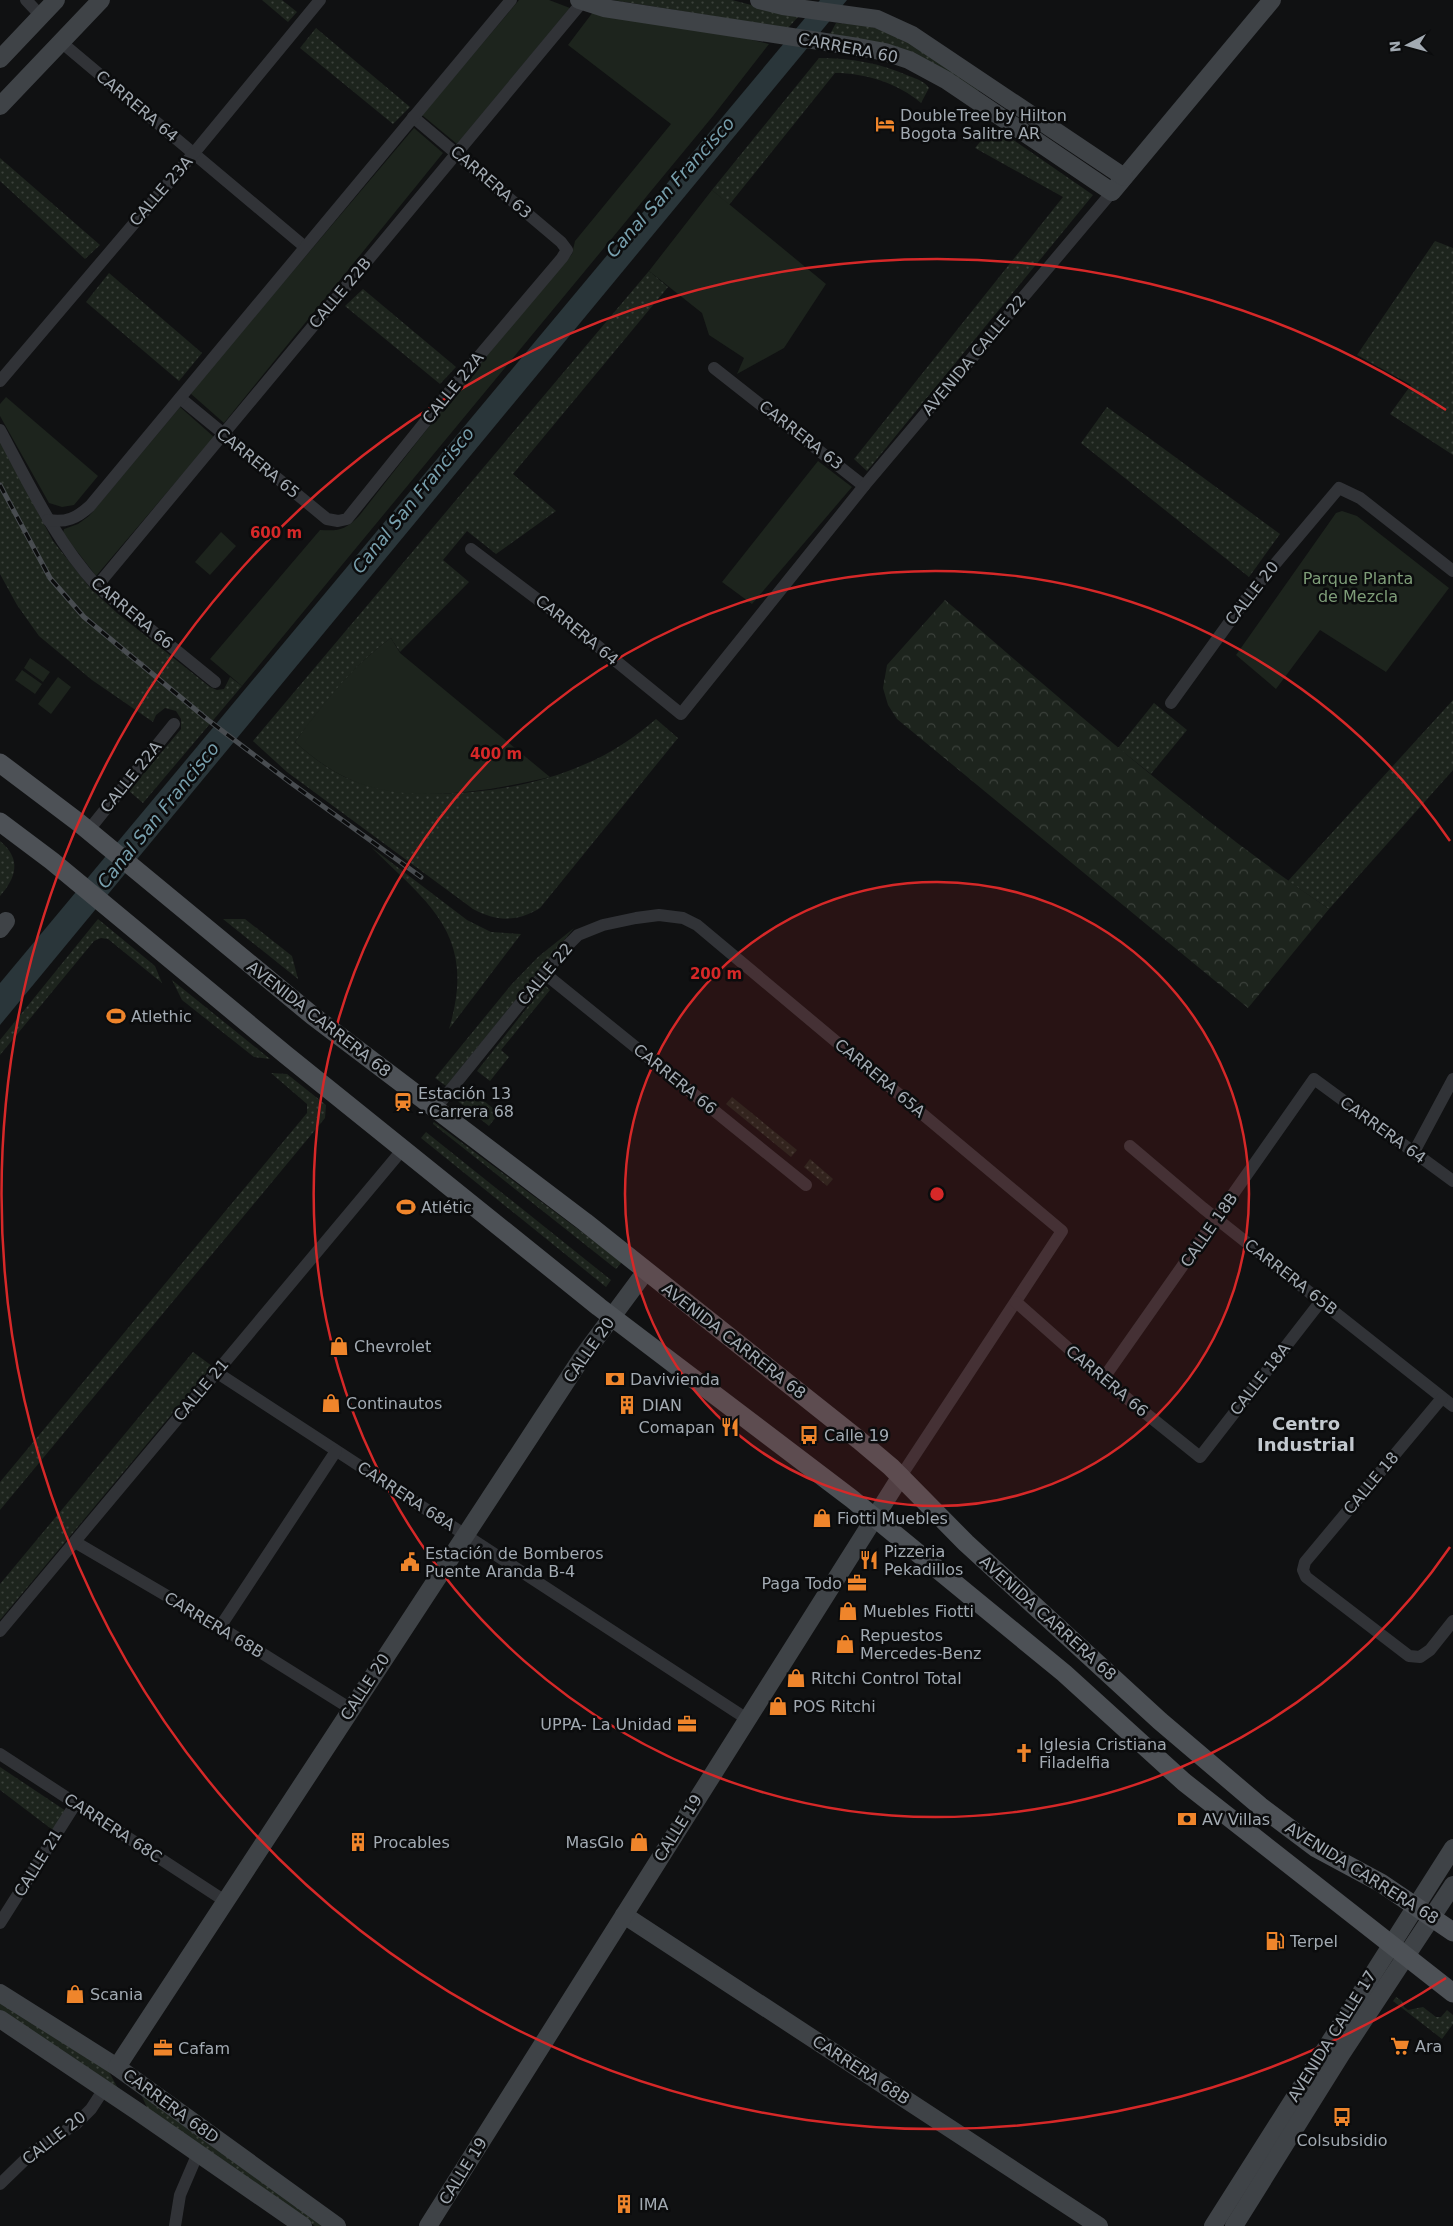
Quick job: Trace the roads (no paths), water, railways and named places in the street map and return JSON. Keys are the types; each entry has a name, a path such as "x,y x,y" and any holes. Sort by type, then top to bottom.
{"main road":[{"name":"AVENIDA CARRERA 68","path":"0,763 106,845 312,1016 585,1222 859,1440 901,1476 966,1543 1168,1728 1252,1800 1316,1848 1381,1882 1453,1932"},
{"name":"AVENIDA CARRERA 68","path":"0,822 107,906 403,1149 612,1317 852,1499 1064,1674 1184,1782 1453,1993"}],"street":[{"path":"26,0 41,16"},
{"path":"0,59 56,0"},
{"path":"0,106 101,0"},
{"name":"CALLE 23A","path":"0,380 194,153 320,0"},
{"path":"48,520 67,521 80,515 180,398 511,0"},
{"name":"CARRERA 60","path":"582,0 621,11 768,32 885,52 909,60 946,80 1112,192"},
{"name":"CALLE 22B","path":"97,586 582,0"},
{"name":"CARRERA 60","path":"759,0 783,6 877,19 912,35 1124,177"},
{"name":"AVENIDA CALLE 22","path":"681,714 864,486 1272,0"},
{"name":"CARRERA 64","path":"61,42 305,247"},
{"path":"984,106 996,91"},
{"name":"CARRERA 63","path":"413,117 562,242 567,250"},
{"name":"CALLE 22A","path":"338,521 347,519 567,250"},
{"name":"CARRERA 63","path":"714,368 864,486"},
{"name":"CARRERA 65","path":"180,398 222,435 327,519 338,521"},
{"name":"CARRERA 66","path":"0,430 48,520 71,557 97,586 215,682"},
{"name":"CALLE 20","path":"1171,703 1249,595 1339,488 1360,498 1453,571"},
{"name":"CARRERA 64","path":"471,548 573,626 681,714"},
{"name":"CALLE 22A","path":"88,831 174,724"},
{"name":"CALLE 22","path":"435,1109 544,973 578,936 603,925 659,915 683,918 697,925"},
{"name":"CARRERA 65A","path":"697,925 1062,1232"},
{"name":"CARRERA 66","path":"544,973 806,1185"},
{"path":"1414,1152 1453,1078"},
{"name":"CARRERA 64","path":"1314,1079 1453,1180"},
{"name":"CALLE 18B","path":"1103,1380 1314,1079"},
{"name":"CARRERA 65B","path":"1130,1146 1217,1219 1453,1406"},
{"name":"CALLE 21","path":"0,1631 403,1149"},
{"name":"CALLE 19","path":"428,2226 874,1517 1062,1232"},
{"name":"CALLE 20","path":"117,2067 583,1356 646,1271"},
{"name":"CALLE 18A","path":"1200,1457 1321,1301"},
{"name":"CARRERA 66","path":"1016,1302 1103,1380 1200,1457"},
{"name":"CARRERA 68A","path":"216,1372 747,1718"},
{"name":"CALLE 18","path":"1442,1398 1305,1562 1303,1570 1306,1577 1409,1656 1420,1658 1430,1650 1453,1621"},
{"path":"220,1627 336,1450"},
{"name":"CARRERA 68B","path":"75,1542 220,1627 351,1709"},
{"name":"CARRERA 68C","path":"0,1754 225,1901"},
{"name":"CALLE 21","path":"0,1924 76,1803"},
{"name":"AVENIDA CALLE 17","path":"1213,2226 1453,1848"},
{"name":"AVENIDA CALLE 17","path":"1234,2226 1453,1885"},
{"name":"CARRERA 68B","path":"624,1915 1099,2226"},
{"name":"CARRERA 68D","path":"0,1993 117,2067 337,2226"},
{"name":"CARRERA 68D","path":"0,2019 138,2111 303,2226"},
{"path":"117,2067 138,2111"},
{"name":"CALLE 20","path":"0,2184 34,2151 76,2124 91,2109 104,2089"},
{"path":"175,2226 180,2195 198,2153"}],"water":[{"name":"Canal San Francisco","path":"820,0 847,0 0,1025 0,983"}],"railway":[{"path":"0,485 50,578 84,617 208,720 421,877"}],"place":[{"name":"DoubleTree by Hilton Bogota Salitre AR","path":"885,124"},
{"name":"Atlethic","path":"116,1016"},
{"name":"Estación 13 - Carrera 68","path":"403,1102"},
{"name":"Atlétic","path":"406,1207"},
{"name":"Chevrolet","path":"339,1346"},
{"name":"Davivienda","path":"615,1379"},
{"name":"Continautos","path":"331,1403"},
{"name":"DIAN","path":"627,1405"},
{"name":"Comapan","path":"730,1427"},
{"name":"Calle 19","path":"809,1435"},
{"name":"Fiotti Muebles","path":"822,1518"},
{"name":"Pizzeria Pekadillos","path":"869,1560"},
{"name":"Estación de Bomberos Puente Aranda B-4","path":"410,1562"},
{"name":"Paga Todo","path":"857,1583"},
{"name":"Muebles Fiotti","path":"848,1611"},
{"name":"Repuestos Mercedes-Benz","path":"845,1644"},
{"name":"Ritchi Control Total","path":"796,1678"},
{"name":"POS Ritchi","path":"778,1706"},
{"name":"UPPA- La Unidad","path":"687,1724"},
{"name":"Iglesia Cristiana Filadelfia","path":"1024,1753"},
{"name":"AV Villas","path":"1187,1819"},
{"name":"Procables","path":"358,1842"},
{"name":"MasGlo","path":"639,1842"},
{"name":"Terpel","path":"1275,1941"},
{"name":"Scania","path":"75,1994"},
{"name":"Ara","path":"1400,2046"},
{"name":"Cafam","path":"163,2048"},
{"name":"Colsubsidio","path":"1342,2117"},
{"name":"IMA","path":"624,2204"}],"district":[{"name":"Centro Industrial","path":"1306,1434"}],"park label":[{"name":"Parque Planta de Mezcla","path":"1358,587"}]}
